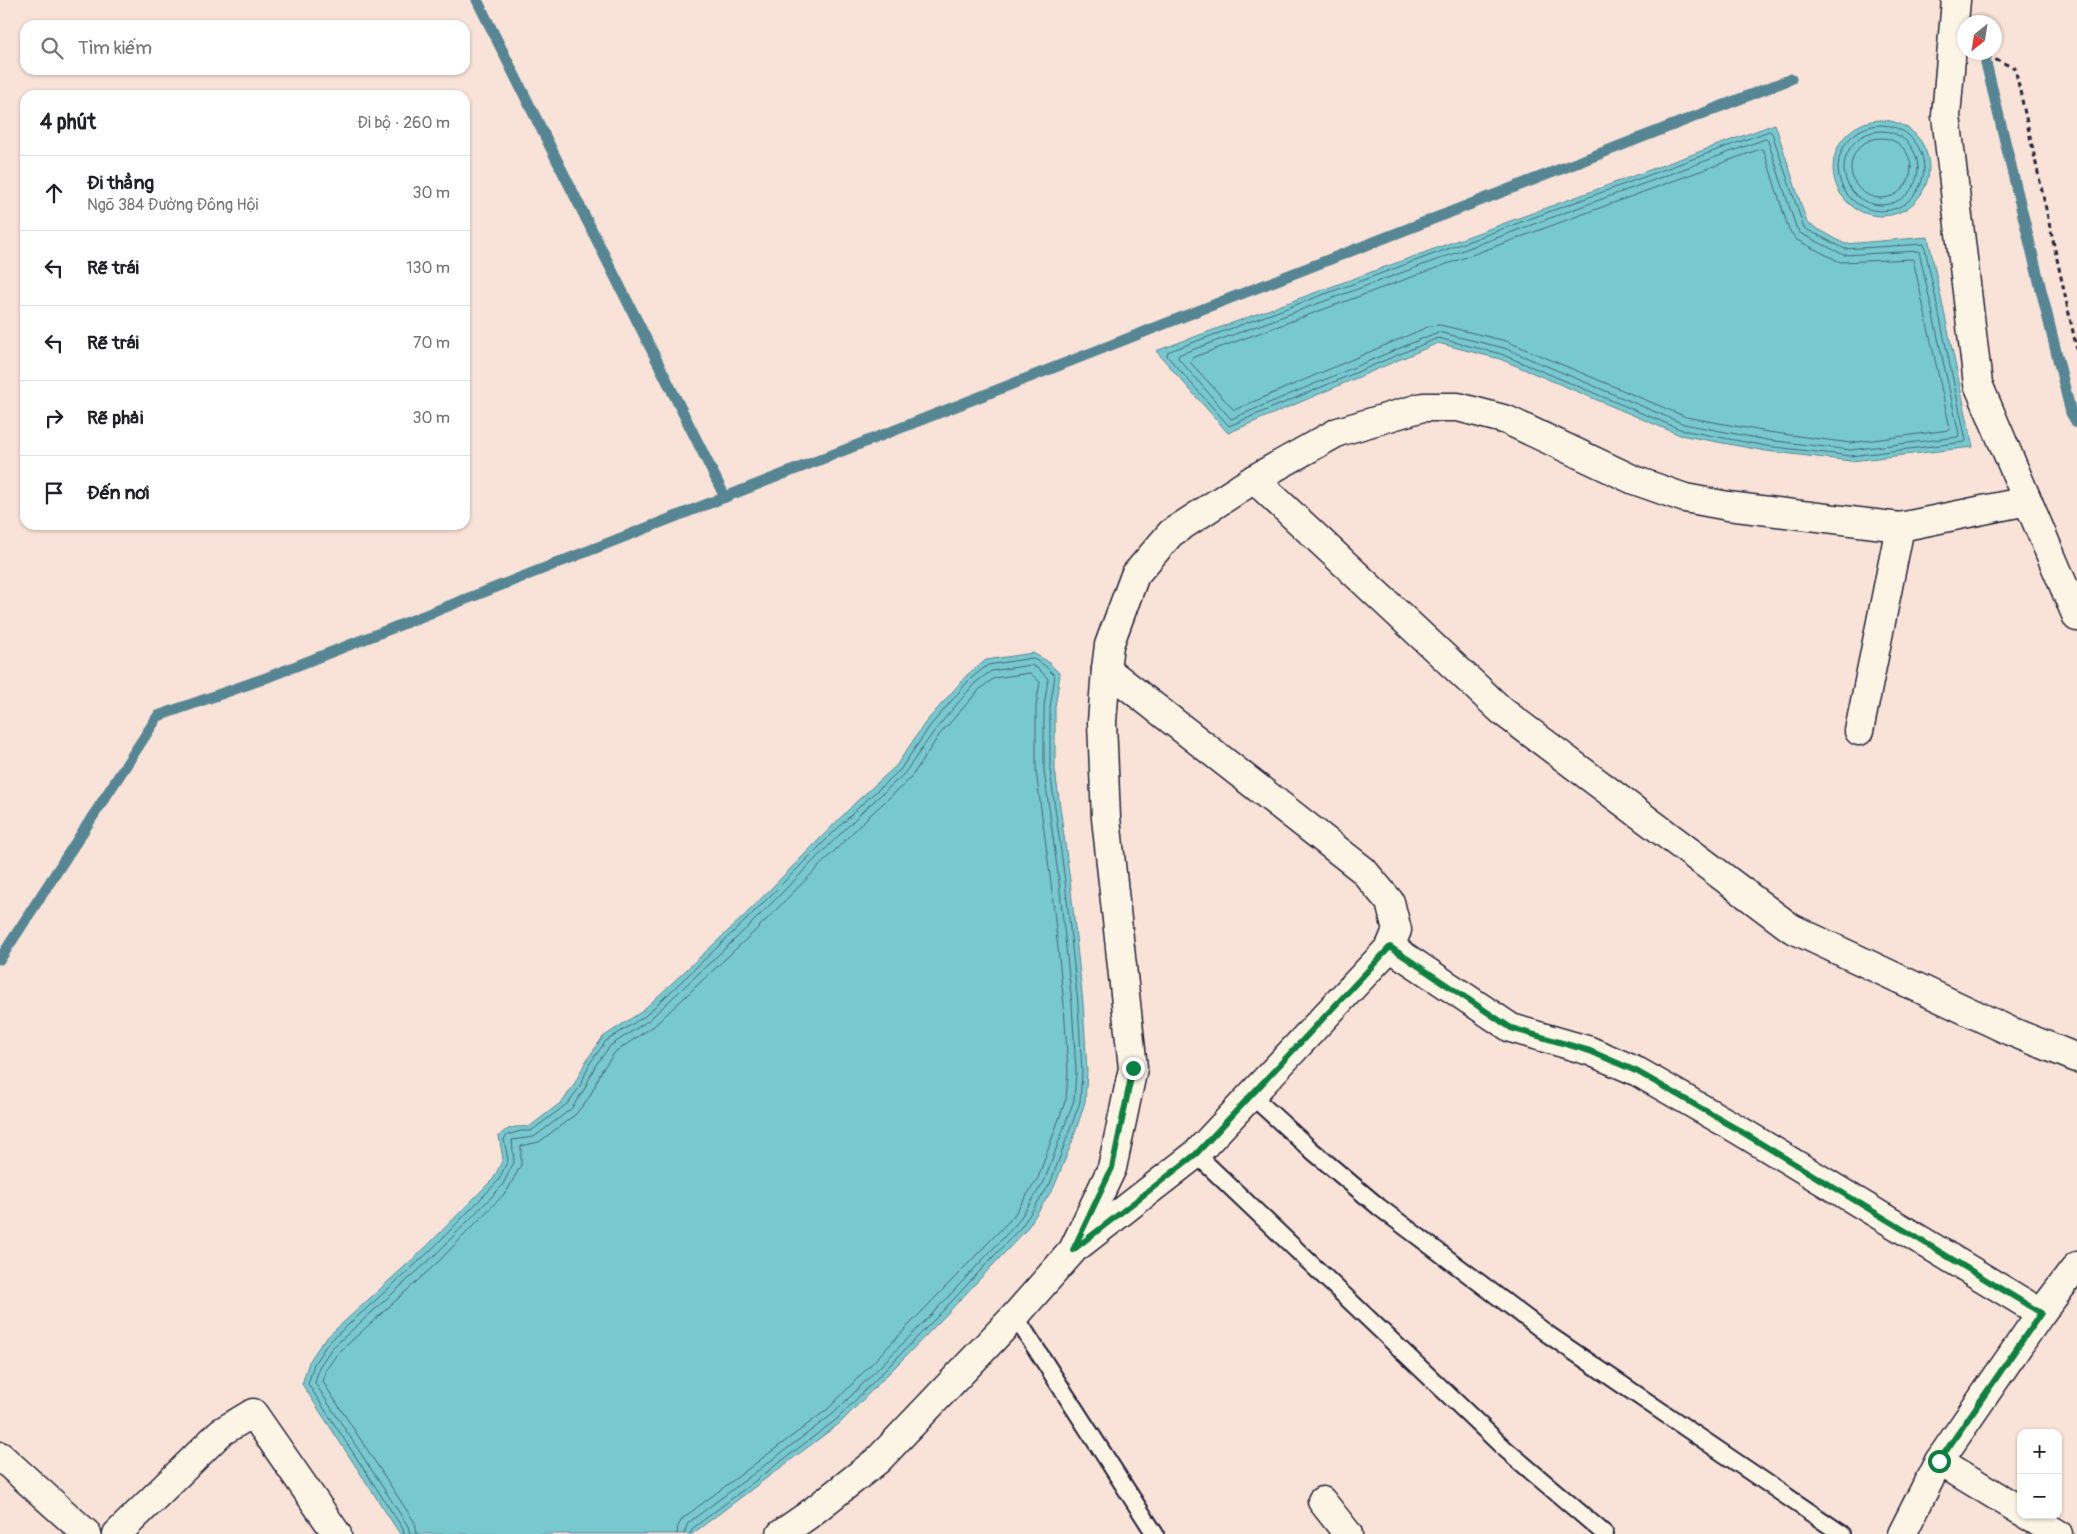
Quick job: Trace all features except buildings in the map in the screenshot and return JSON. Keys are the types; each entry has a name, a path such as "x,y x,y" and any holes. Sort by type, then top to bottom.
{"street":[{"path":"1956,0 1946,116 1978,384 2077,617"},
{"path":"1073,1250 1112,1168 1133,1068 1106,818 1102,722 1108,645 1136,575 1171,533 1254,479 1338,432 1423,408 1458,407 1507,420 1634,480 1685,498 1728,506 1900,527 2027,501"},
{"path":"1254,479 1502,711 1791,928 2010,1031 2077,1058"},
{"path":"1859,731 1900,527"},
{"path":"781,1534 878,1460 1014,1316 1073,1250 1196,1154 1390,947 1397,930 1390,902 1363,870 1106,668"},
{"path":"1390,947 1511,1028 1590,1051 1638,1072 1737,1129 2041,1313"},
{"path":"1902,1534 1939,1461 2041,1313 2077,1266"},
{"path":"117,1534 221,1432 253,1412 337,1534"},
{"path":"0,1456 87,1534"},
{"path":"1939,1461 2017,1509"},
{"path":"1322,1501 1348,1534"},
{"path":"2034,1519 2058,1534"}],"lane":[{"path":"1252,1096 1309,1148 1380,1207 1549,1336 1842,1534"},
{"path":"1196,1154 1504,1448 1605,1534"},
{"path":"1014,1316 1155,1534"}],"path":[{"path":"1997,60 2015,68 2077,350"}],"water":[{"path":"1872,120 1890,120 1908,128 1921,141 1929,159 1926,187 1908,208 1890,216 1872,216 1854,208 1841,195 1833,177 1833,159 1841,141 1854,128"},
{"path":"1775,124 1807,223 1845,244 1928,237 1973,447 1851,461 1766,451 1680,435 1500,359 1438,343 1228,433 1156,351"},
{"path":"1033,653 1047,661 1060,674 1055,707 1055,770 1070,881 1083,1003 1087,1072 1085,1102 1072,1142 1054,1187 1026,1230 840,1423 692,1534 400,1534 302,1384 309,1362 323,1341 425,1248 494,1178 503,1159 499,1136 512,1128 529,1127 563,1101 574,1085 586,1061 603,1037 641,1012 743,917 856,802 896,766 925,723 967,675 986,660"}],"waterway":[{"path":"477,0 725,497"},
{"path":"1986,63 2071,413 2077,423"},
{"path":"0,959 158,716 263,679 1791,79"}],"route":[{"path":"1133,1068 1112,1168 1073,1250 1196,1154 1390,947 1511,1028 1590,1051 1638,1072 1737,1129 2041,1313 1939,1461"}]}
